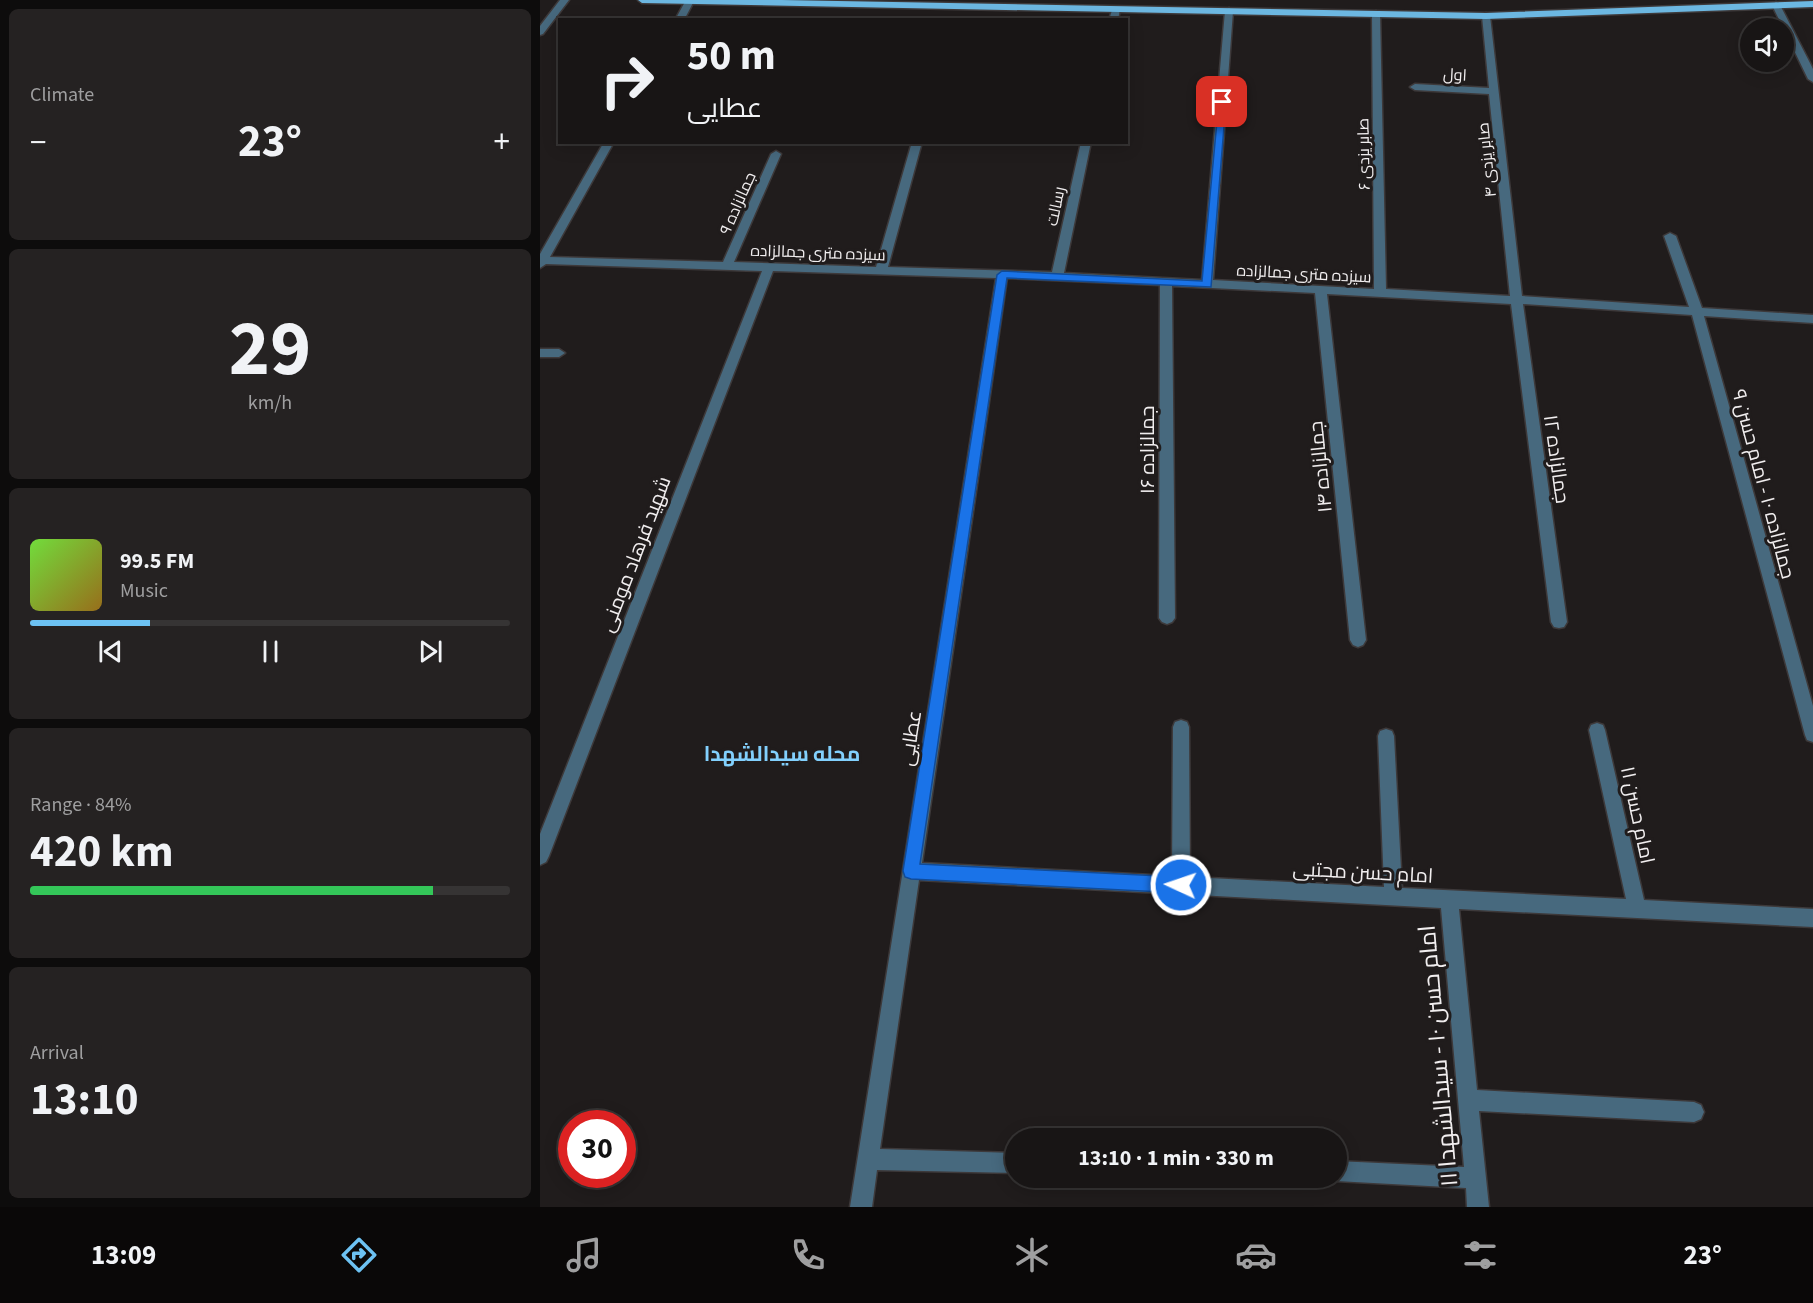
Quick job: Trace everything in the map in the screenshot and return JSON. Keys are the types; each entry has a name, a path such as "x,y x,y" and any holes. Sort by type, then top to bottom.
{"main road":[{"path":"642,0 1486,16 1811,2"}],"street":[{"path":"540,32 566,0"},
{"path":"680,18 690,1"},
{"path":"1776,5 1813,79"},
{"path":"1114,18 1116,9"},
{"path":"1207,284 1229,11"},
{"name":"صابر یزدی ۶","path":"1376,14 1380,293"},
{"name":"صابر یزدی ۴","path":"1486,16 1516,300"},
{"name":"اول","path":"1415,87 1494,91"},
{"path":"541,261 608,144"},
{"path":"881,271 916,144"},
{"name":"رسالت","path":"1057,276 1086,144"},
{"name":"جمالزاده ۹","path":"727,266 776,154"},
{"name":"جمالزاده ۱۰ - امام حسن ۹","path":"1670,236 1696,312 1813,735"},
{"name":"سیزده متری جمالزاده","path":"541,261 1057,276 1516,300 1813,319"},
{"name":"شهید فرهاد مومنی","path":"540,856 769,267"},
{"name":"عطایی","path":"861,1207 1002,275"},
{"name":"جمالزاده ۱۶","path":"1166,282 1167,618"},
{"name":"جمالزاده ۱۴","path":"1321,290 1358,640"},
{"name":"جمالزاده ۱۲","path":"1516,300 1558,622"},
{"path":"540,353 560,354"},
{"path":"1181,727 1181,885"},
{"name":"امام حسن ۱۱","path":"1597,730 1637,909"},
{"path":"1386,736 1393,896"},
{"name":"امام حسن مجتبی","path":"911,871 1813,918"},
{"name":"امام حسن ۱۰ - سیدالشهدا ۱۱","path":"1449,900 1478,1207"},
{"path":"1467,1100 1694,1112"},
{"path":"868,1159 1005,1163"},
{"path":"1347,1172 1475,1178"}],"district":[{"name":"محله سیدالشهدا","path":"782,754"}],"route":[{"path":"1181,885 911,871 1002,275 1207,284 1222,102"}]}
